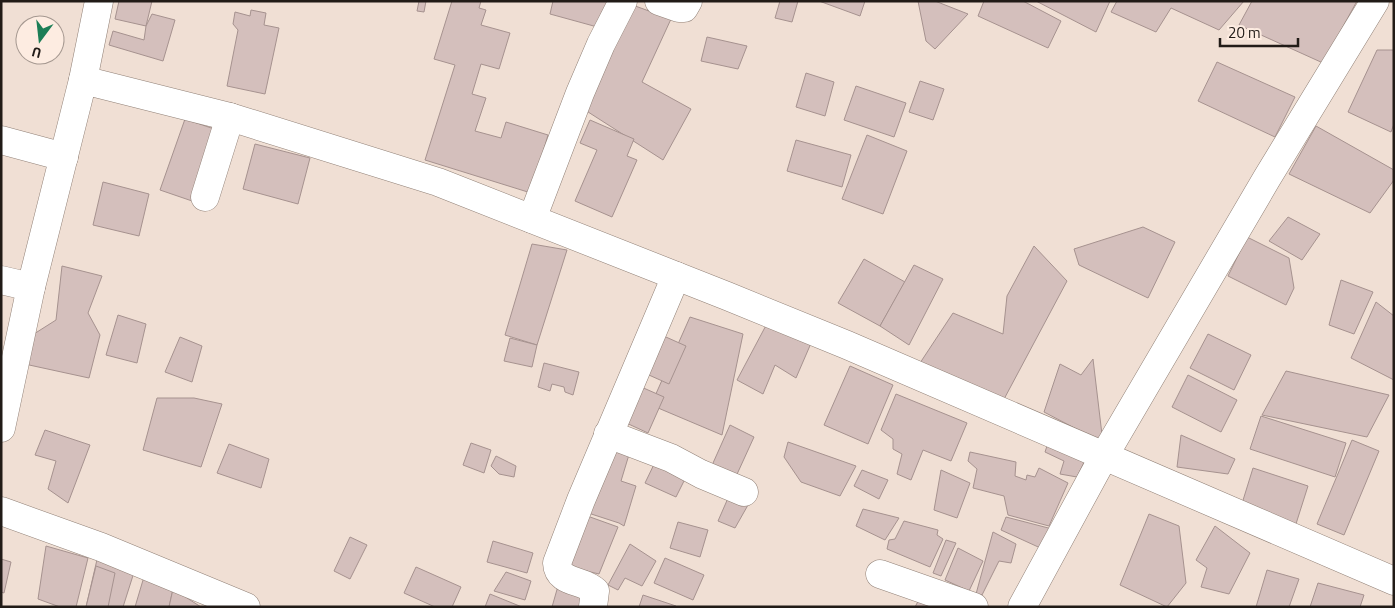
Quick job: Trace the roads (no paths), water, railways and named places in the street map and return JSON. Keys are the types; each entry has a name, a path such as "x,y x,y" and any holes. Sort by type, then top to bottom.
{"street":[{"path":"1,428 31,287 50,219 83,80 99,1"},
{"path":"532,219 580,93 623,1"},
{"path":"659,1 684,8 688,1"},
{"path":"1022,607 1104,456 1262,186 1376,1"},
{"path":"83,80 230,117 438,182 865,353 1394,581"},
{"path":"204,197 230,117"},
{"path":"1,140 64,157"},
{"path":"593,607 594,591 586,584 566,579 560,575 557,563 608,434 676,276"},
{"path":"1,280 31,287"},
{"path":"608,434 671,458 701,474 744,492"},
{"path":"1,511 101,547 246,607"},
{"path":"880,574 974,607"}]}
